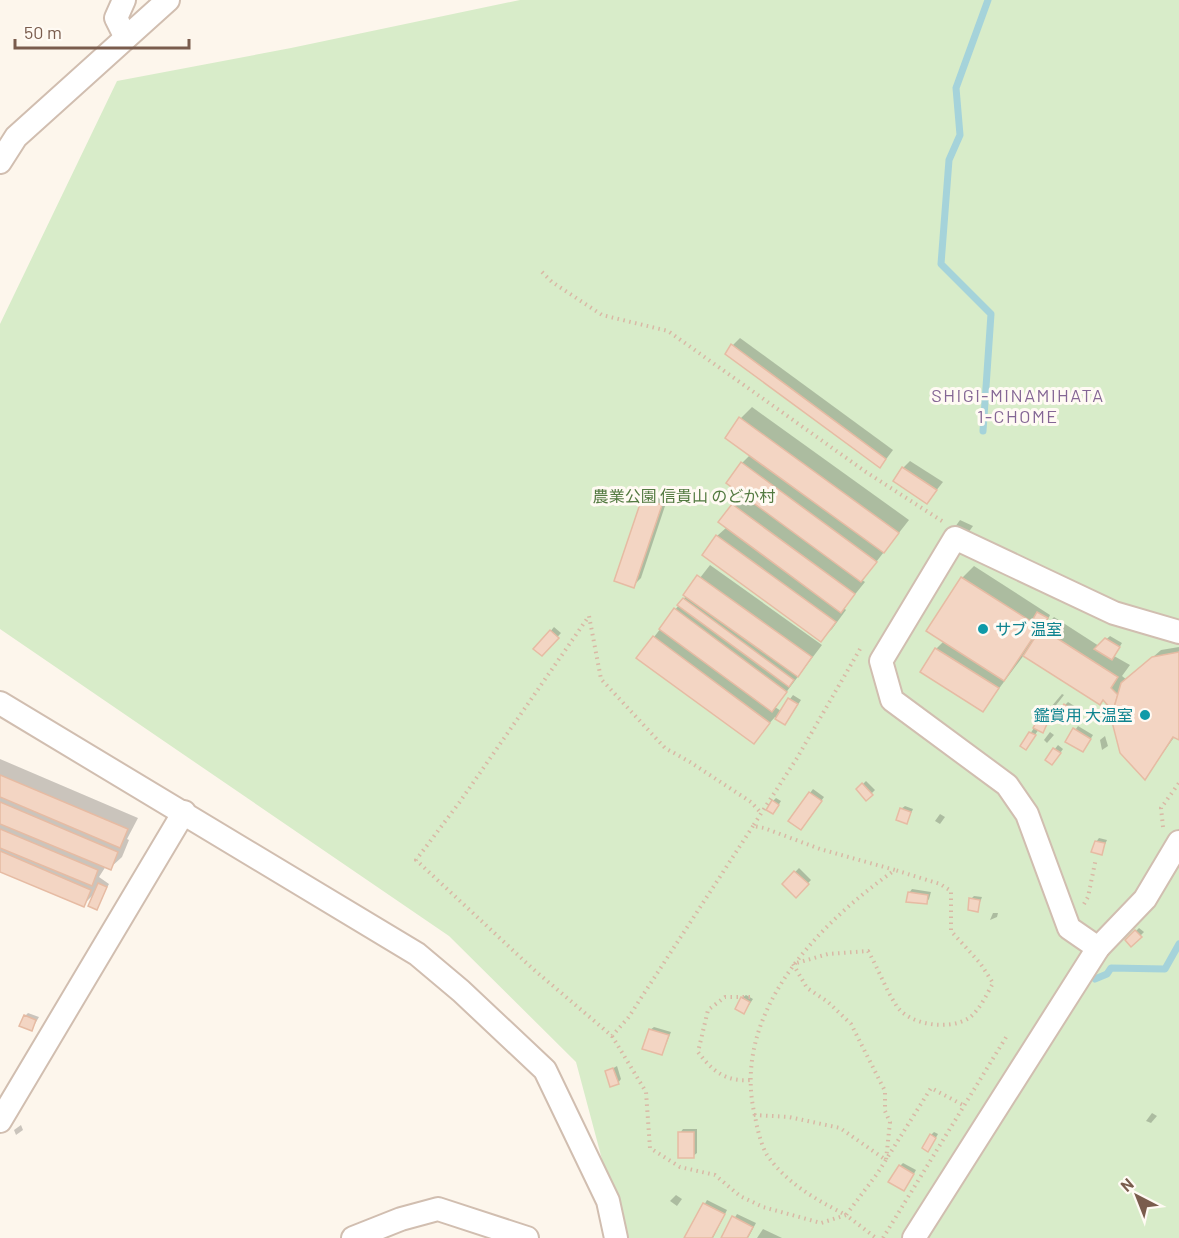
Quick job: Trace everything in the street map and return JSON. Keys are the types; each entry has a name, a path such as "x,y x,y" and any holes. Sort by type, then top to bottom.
{"street":[{"path":"124,0 116,18 125,36"},
{"path":"0,162 16,137 125,36 168,0"},
{"path":"1098,948 1069,928 1028,814 1006,785 892,700 881,662 955,538 1114,613 1179,632"},
{"path":"0,703 417,954 461,991 545,1070 608,1201 616,1238"},
{"path":"0,1121 184,812"},
{"path":"914,1238 1098,948 1145,899 1173,851"},
{"path":"353,1238 401,1218 438,1209 527,1238"}],"path":[{"path":"542,272 552,282 602,315 668,331 866,472 949,525"},
{"path":"761,813 750,802 708,773 665,748 601,680 589,616 459,803 416,860 533,969 612,1036 646,1092 650,1148 681,1167 715,1175 740,1196 763,1208 821,1223 846,1215 886,1160 931,1088 963,1105"},
{"path":"612,1036 628,1018 753,826 862,646"},
{"path":"1173,851 1161,808 1179,783"},
{"path":"753,826 820,849 940,884 951,891 951,931 980,963 993,983 969,1018 938,1025 919,1023 897,1008 868,951 828,954 793,964"},
{"path":"1069,928 1088,897 1095,858"},
{"path":"876,1238 846,1215 815,1199 793,1184 767,1154 749,1094 751,1057 765,1011 793,964 872,886 895,870"},
{"path":"793,964 807,988 828,1002 851,1024 885,1091 885,1111 890,1122 886,1160"},
{"path":"750,997 725,997 708,1010 698,1052 709,1067 721,1075 734,1081 750,1080"},
{"path":"883,1238 1008,1034"},
{"path":"754,1115 789,1117 840,1128 886,1160"}],"green space":[{"name":"農業公園 信貴山 のどか村","path":"520,0 1179,0 1179,1238 623,1238 576,1062 449,936 0,629 0,324 117,81 291,48"}],"building":[{"path":"731,344 886,459 880,468 725,354"},
{"path":"739,417 899,533 884,553 725,438"},
{"path":"741,462 877,562 861,582 726,483"},
{"path":"902,467 937,490 927,504 893,481"},
{"path":"642,498 662,505 634,588 614,581"},
{"path":"732,504 855,594 841,613 718,522"},
{"path":"716,535 836,622 821,642 702,555"},
{"path":"697,575 812,657 798,677 683,595"},
{"name":"サブ 温室","path":"961,577 1040,627 1004,681 926,631"},
{"path":"683,598 794,680 789,687 677,605"},
{"path":"674,608 787,692 772,712 659,629"},
{"path":"1037,612 1048,618 1043,625 1033,619"},
{"path":"1041,628 1118,677 1111,688 1118,695 1113,711 1103,700 1100,705 1023,656"},
{"path":"550,630 559,638 542,656 533,649"},
{"path":"653,636 770,723 754,744 636,658"},
{"path":"1105,638 1120,647 1112,660 1094,649"},
{"path":"935,648 999,688 983,712 920,672"},
{"name":"鑑賞用 大温室","path":"1179,652 1179,740 1173,737 1145,780 1120,753 1111,718 1121,683 1152,657"},
{"path":"788,698 798,704 785,725 775,719"},
{"path":"1064,704 1074,711 1068,721 1057,715"},
{"path":"1038,719 1047,724 1043,733 1033,728"},
{"path":"1073,728 1091,739 1083,752 1065,742"},
{"path":"1029,732 1036,735 1026,750 1020,746"},
{"path":"1053,748 1061,753 1052,765 1045,760"},
{"path":"0,775 128,829 120,848 0,797"},
{"path":"862,783 873,795 866,801 856,789"},
{"path":"809,792 822,801 801,830 788,821"},
{"path":"772,800 779,805 773,814 766,810"},
{"path":"0,802 118,852 111,870 0,824"},
{"path":"900,808 911,812 907,824 896,820"},
{"path":"0,829 98,870 92,886 0,848"},
{"path":"1095,841 1105,843 1102,855 1091,852"},
{"path":"0,851 91,890 84,907 0,872"},
{"path":"794,871 809,884 796,898 782,884"},
{"path":"98,883 107,887 97,910 88,906"},
{"path":"908,892 928,895 927,904 906,902"},
{"path":"969,898 980,900 978,912 968,910"},
{"path":"1135,930 1142,937 1131,947 1125,940"},
{"path":"741,997 750,1002 744,1014 735,1009"},
{"path":"24,1015 36,1020 32,1031 19,1026"},
{"path":"649,1029 669,1035 662,1055 642,1049"},
{"path":"613,1068 619,1084 610,1087 605,1071"},
{"path":"678,1132 694,1132 694,1158 678,1158"},
{"path":"930,1134 936,1138 928,1152 922,1148"},
{"path":"899,1165 914,1174 904,1191 888,1182"},
{"path":"703,1203 725,1214 712,1238 684,1238"},
{"path":"732,1216 753,1227 747,1238 721,1238"}],"waterway":[{"path":"983,431 991,314 941,264 949,160 960,135 956,88 988,0"},
{"path":"1095,979 1107,974 1111,968 1165,969 1179,944"}],"place":[{"name":"サブ 温室","path":"983,629"},
{"name":"鑑賞用 大温室","path":"1145,715"}],"district":[{"name":"SHIGI-MINAMIHATA 1-CHOME","path":"1018,406"}]}
